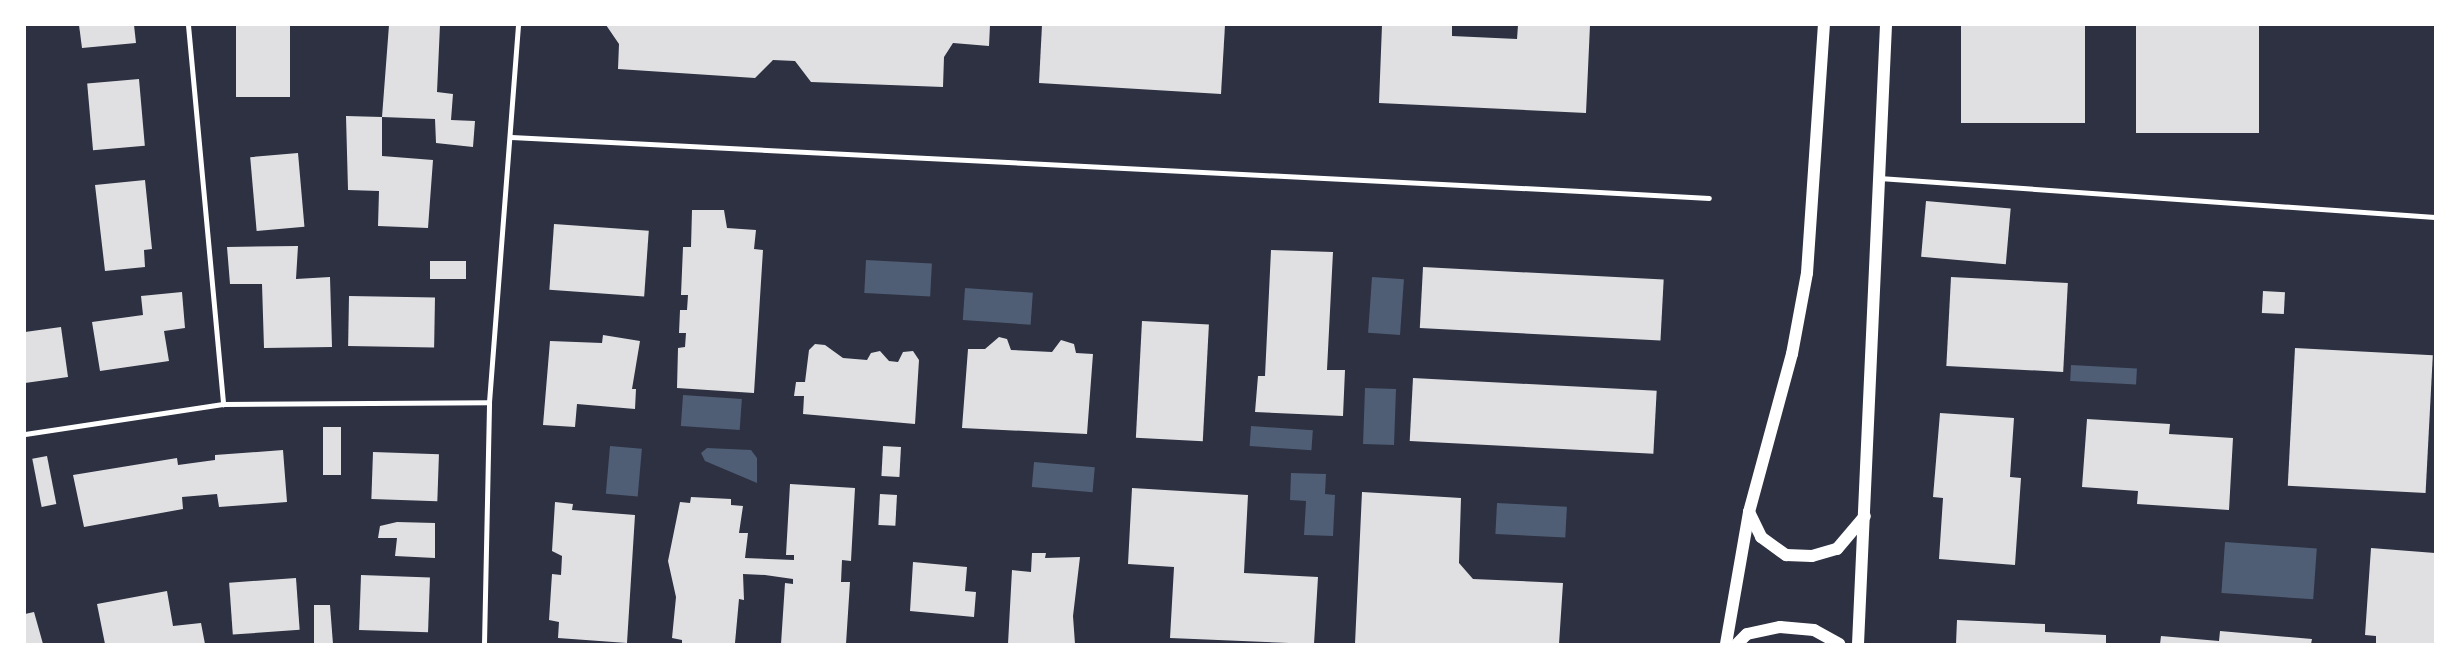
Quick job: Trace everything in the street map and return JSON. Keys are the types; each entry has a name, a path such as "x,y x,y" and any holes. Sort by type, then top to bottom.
{"main road":[{"path":"1726,644 1749,512 1792,354 1807,273 1824,25"},
{"path":"1858,644 1886,25"},
{"path":"1749,512 1761,537 1786,555 1812,556 1837,549 1865,516"},
{"path":"1738,644 1748,634 1780,627 1814,630 1839,644"}],"street":[{"path":"188,25 223,404"},
{"path":"484,644 489,402 511,136 518,25"},
{"path":"511,136 1709,198"},
{"path":"1878,178 2435,217"},
{"path":"25,434 223,404 489,402"}],"water":[{"path":"866,260 932,263 930,296 864,293"},
{"path":"1372,277 1404,279 1400,335 1368,333"},
{"path":"965,288 1033,293 1031,325 963,320"},
{"path":"2071,365 2137,368 2136,384 2070,381"},
{"path":"1365,388 1396,389 1394,445 1363,444"},
{"path":"683,395 742,399 740,430 681,426"},
{"path":"1251,426 1313,430 1311,450 1250,446"},
{"path":"610,446 642,449 638,497 606,494"},
{"path":"707,448 751,450 757,458 757,483 705,461 701,453"},
{"path":"1034,462 1095,467 1093,492 1032,487"},
{"path":"1291,473 1326,474 1325,494 1335,495 1333,536 1304,535 1306,501 1290,500"},
{"path":"1497,503 1567,507 1565,538 1495,534"},
{"path":"2225,542 2317,548 2313,599 2221,593"}],"building":[{"path":"79,25 134,25 136,43 82,48"},
{"path":"236,25 290,25 290,97 236,97"},
{"path":"389,25 440,25 437,92 453,94 451,120 475,121 473,147 436,143 435,119 382,117"},
{"path":"606,25 990,25 989,46 953,43 944,57 943,87 811,82 795,61 773,60 755,78 618,69 619,44"},
{"path":"1042,25 1225,25 1221,94 1039,83"},
{"path":"1382,25 1452,25 1452,36 1517,39 1518,25 1590,25 1586,113 1379,103"},
{"path":"1961,25 2085,25 2085,123 1961,123"},
{"path":"2136,25 2259,25 2259,133 2136,133"},
{"path":"139,79 145,146 93,150 87,84"},
{"path":"346,116 382,117 382,156 433,160 428,228 378,226 379,191 348,190"},
{"path":"298,153 304,227 257,231 250,157"},
{"path":"145,180 152,249 144,250 145,267 105,271 95,185"},
{"path":"1926,201 2011,208 2006,264 1921,257"},
{"path":"692,210 724,210 727,228 756,230 754,249 763,250 754,393 677,388 678,348 685,347 686,333 679,333 680,310 687,310 688,295 681,295 683,247 691,247"},
{"path":"554,224 649,231 644,296 549,290"},
{"path":"298,246 296,279 330,277 332,347 264,348 262,284 230,284 227,247"},
{"path":"1271,250 1333,252 1327,370 1345,370 1343,416 1255,412 1258,376 1265,376"},
{"path":"430,261 466,261 466,279 430,279"},
{"path":"1423,267 1664,280 1660,341 1420,328"},
{"path":"1951,277 2068,283 2063,372 1946,366"},
{"path":"2263,291 2285,292 2284,314 2262,313"},
{"path":"182,292 185,328 164,331 169,361 100,371 92,322 143,315 141,296"},
{"path":"349,296 435,298 434,347 348,346"},
{"path":"1142,321 1209,325 1203,441 1136,438"},
{"path":"61,327 68,377 25,383 25,332"},
{"path":"603,335 640,341 632,389 636,389 635,409 577,404 575,427 543,425 550,341 602,343"},
{"path":"999,337 1007,339 1011,350 1052,352 1061,340 1074,344 1076,353 1093,354 1087,434 962,428 968,349 985,349"},
{"path":"815,344 825,345 843,358 867,360 871,353 880,351 889,361 898,362 903,352 913,351 919,360 915,424 803,414 804,396 794,396 796,382 805,382 809,350"},
{"path":"2295,348 2433,355 2426,493 2288,486"},
{"path":"1413,378 1657,391 1653,454 1410,441"},
{"path":"1940,413 2014,418 2010,477 2021,478 2015,565 1939,559 1943,498 1933,497"},
{"path":"2087,419 2170,424 2169,434 2233,438 2229,510 2137,504 2138,491 2082,487"},
{"path":"323,427 341,427 341,475 323,475"},
{"path":"883,446 901,447 899,477 881,476"},
{"path":"283,450 287,502 219,507 217,494 182,497 183,509 84,527 73,475 177,458 178,465 215,460 215,455"},
{"path":"373,452 439,454 437,501 371,499"},
{"path":"47,456 56,504 42,507 32,459"},
{"path":"790,484 855,488 851,561 842,560 841,582 850,582 846,644 781,644 785,583 793,584 793,579 743,574 744,600 739,599 735,643 682,644 682,640 672,638 676,597 668,561 680,502 690,503 691,497 731,499 731,505 743,506 739,533 748,533 745,558 794,560 794,555 786,555"},
{"path":"1132,488 1248,495 1244,573 1318,577 1314,644 1170,638 1174,567 1128,564"},
{"path":"1362,492 1461,498 1459,563 1473,579 1563,583 1559,644 1355,644"},
{"path":"880,494 897,495 895,526 878,525"},
{"path":"555,502 573,504 572,510 635,515 627,643 558,638 559,622 549,620 552,574 561,575 562,556 552,551"},
{"path":"397,522 435,523 435,558 395,556 397,538 378,538 380,526"},
{"path":"2371,548 2435,553 2435,644 2376,644 2376,636 2365,635"},
{"path":"1032,553 1046,553 1045,558 1080,557 1073,616 1075,644 1008,644 1012,570 1031,572"},
{"path":"913,562 967,567 965,591 976,592 974,617 910,611"},
{"path":"361,575 430,577 428,632 359,630"},
{"path":"296,578 300,630 233,635 229,583"},
{"path":"167,591 173,626 201,623 205,644 105,644 97,604"},
{"path":"314,605 330,605 333,644 314,644"},
{"path":"34,612 43,644 25,644 25,614"},
{"path":"1957,620 2045,624 2045,632 2106,635 2106,644 1956,644"},
{"path":"2220,631 2312,639 2311,644 2160,644 2161,636 2219,641"}]}
